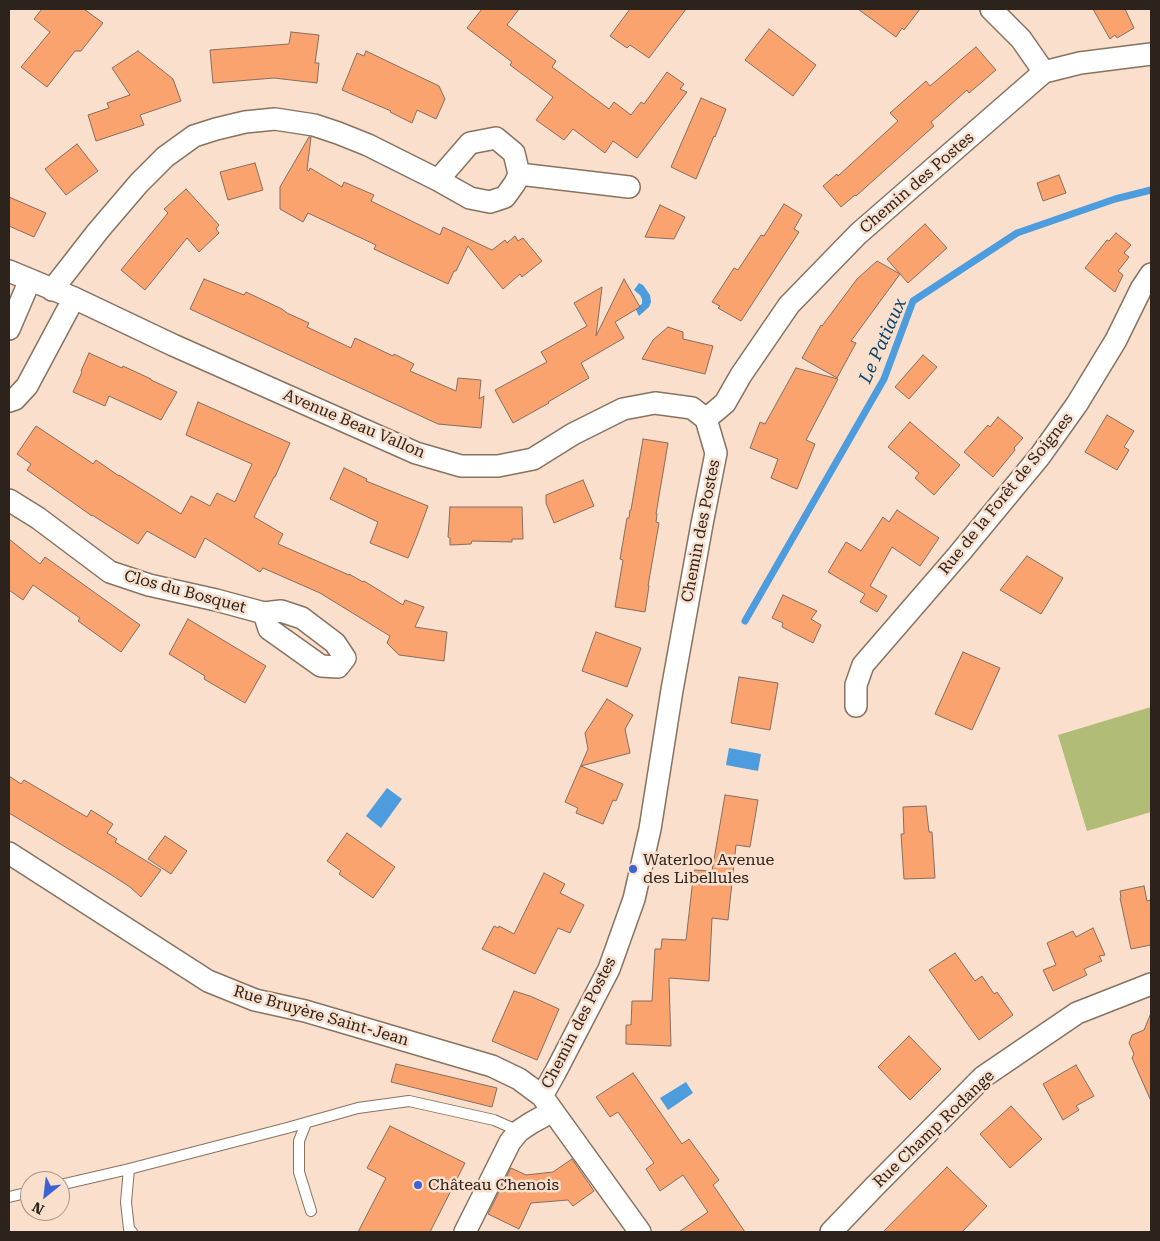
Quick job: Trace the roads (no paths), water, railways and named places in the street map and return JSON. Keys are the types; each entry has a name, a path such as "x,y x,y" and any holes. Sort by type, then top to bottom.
{"street":[{"path":"991,9 1020,40 1044,72"},
{"name":"Chemin des Postes","path":"465,1232 510,1142 548,1104 556,1071 610,969 634,899 650,829 686,612 716,453 706,419 725,403 741,375 789,305 858,234 1044,72 1080,63 1151,54"},
{"path":"52,290 98,231 139,183 165,157 194,136 216,129 246,122 275,119 314,125 368,145 470,198 490,202 504,196 515,184 519,174 514,153 496,138 470,143 438,180"},
{"path":"519,174 629,187"},
{"name":"Avenue Beau Vallon","path":"9,271 74,298 173,345 416,454 461,466 498,466 533,459 573,434 623,409 655,403 692,408 706,419"},
{"name":"Rue de la Forêt de Soignes","path":"856,706 856,686 863,665 959,554 1040,456 1082,396 1116,340 1141,289 1151,274"},
{"path":"9,329 30,280"},
{"path":"9,401 15,399 27,386 74,298"},
{"name":"Clos du Bosquet","path":"9,500 38,518 110,572 149,585 216,600 264,614"},
{"name":"Rue Bruyère Saint-Jean","path":"9,853 208,980 255,1000 305,1012 492,1066 519,1079 548,1104 640,1232"},
{"name":"Rue Champ Rodange","path":"832,1232 983,1077 1077,1013 1151,984"}],"lane":[{"path":"70,1183 129,1169 358,1108 409,1101 494,1120 520,1131"},
{"path":"306,1123 299,1141 300,1172 311,1211"},
{"path":"129,1169 126,1202 129,1229 132,1232"}],"water":[{"path":"639,283 643,285 650,295 651,302 649,307 639,316 635,308 642,304 642,299 634,290"},
{"path":"729,748 761,754 758,771 726,765"},
{"path":"387,788 402,799 381,828 366,816"},
{"path":"686,1082 693,1093 668,1110 660,1098"}],"waterway":[{"name":"Le Patiaux","path":"745,621 884,379 913,301 1017,233 1115,199 1151,190"}],"place":[{"name":"Waterloo Avenue des Libellules","path":"633,869"},
{"name":"Château Chenois","path":"418,1185"}]}
